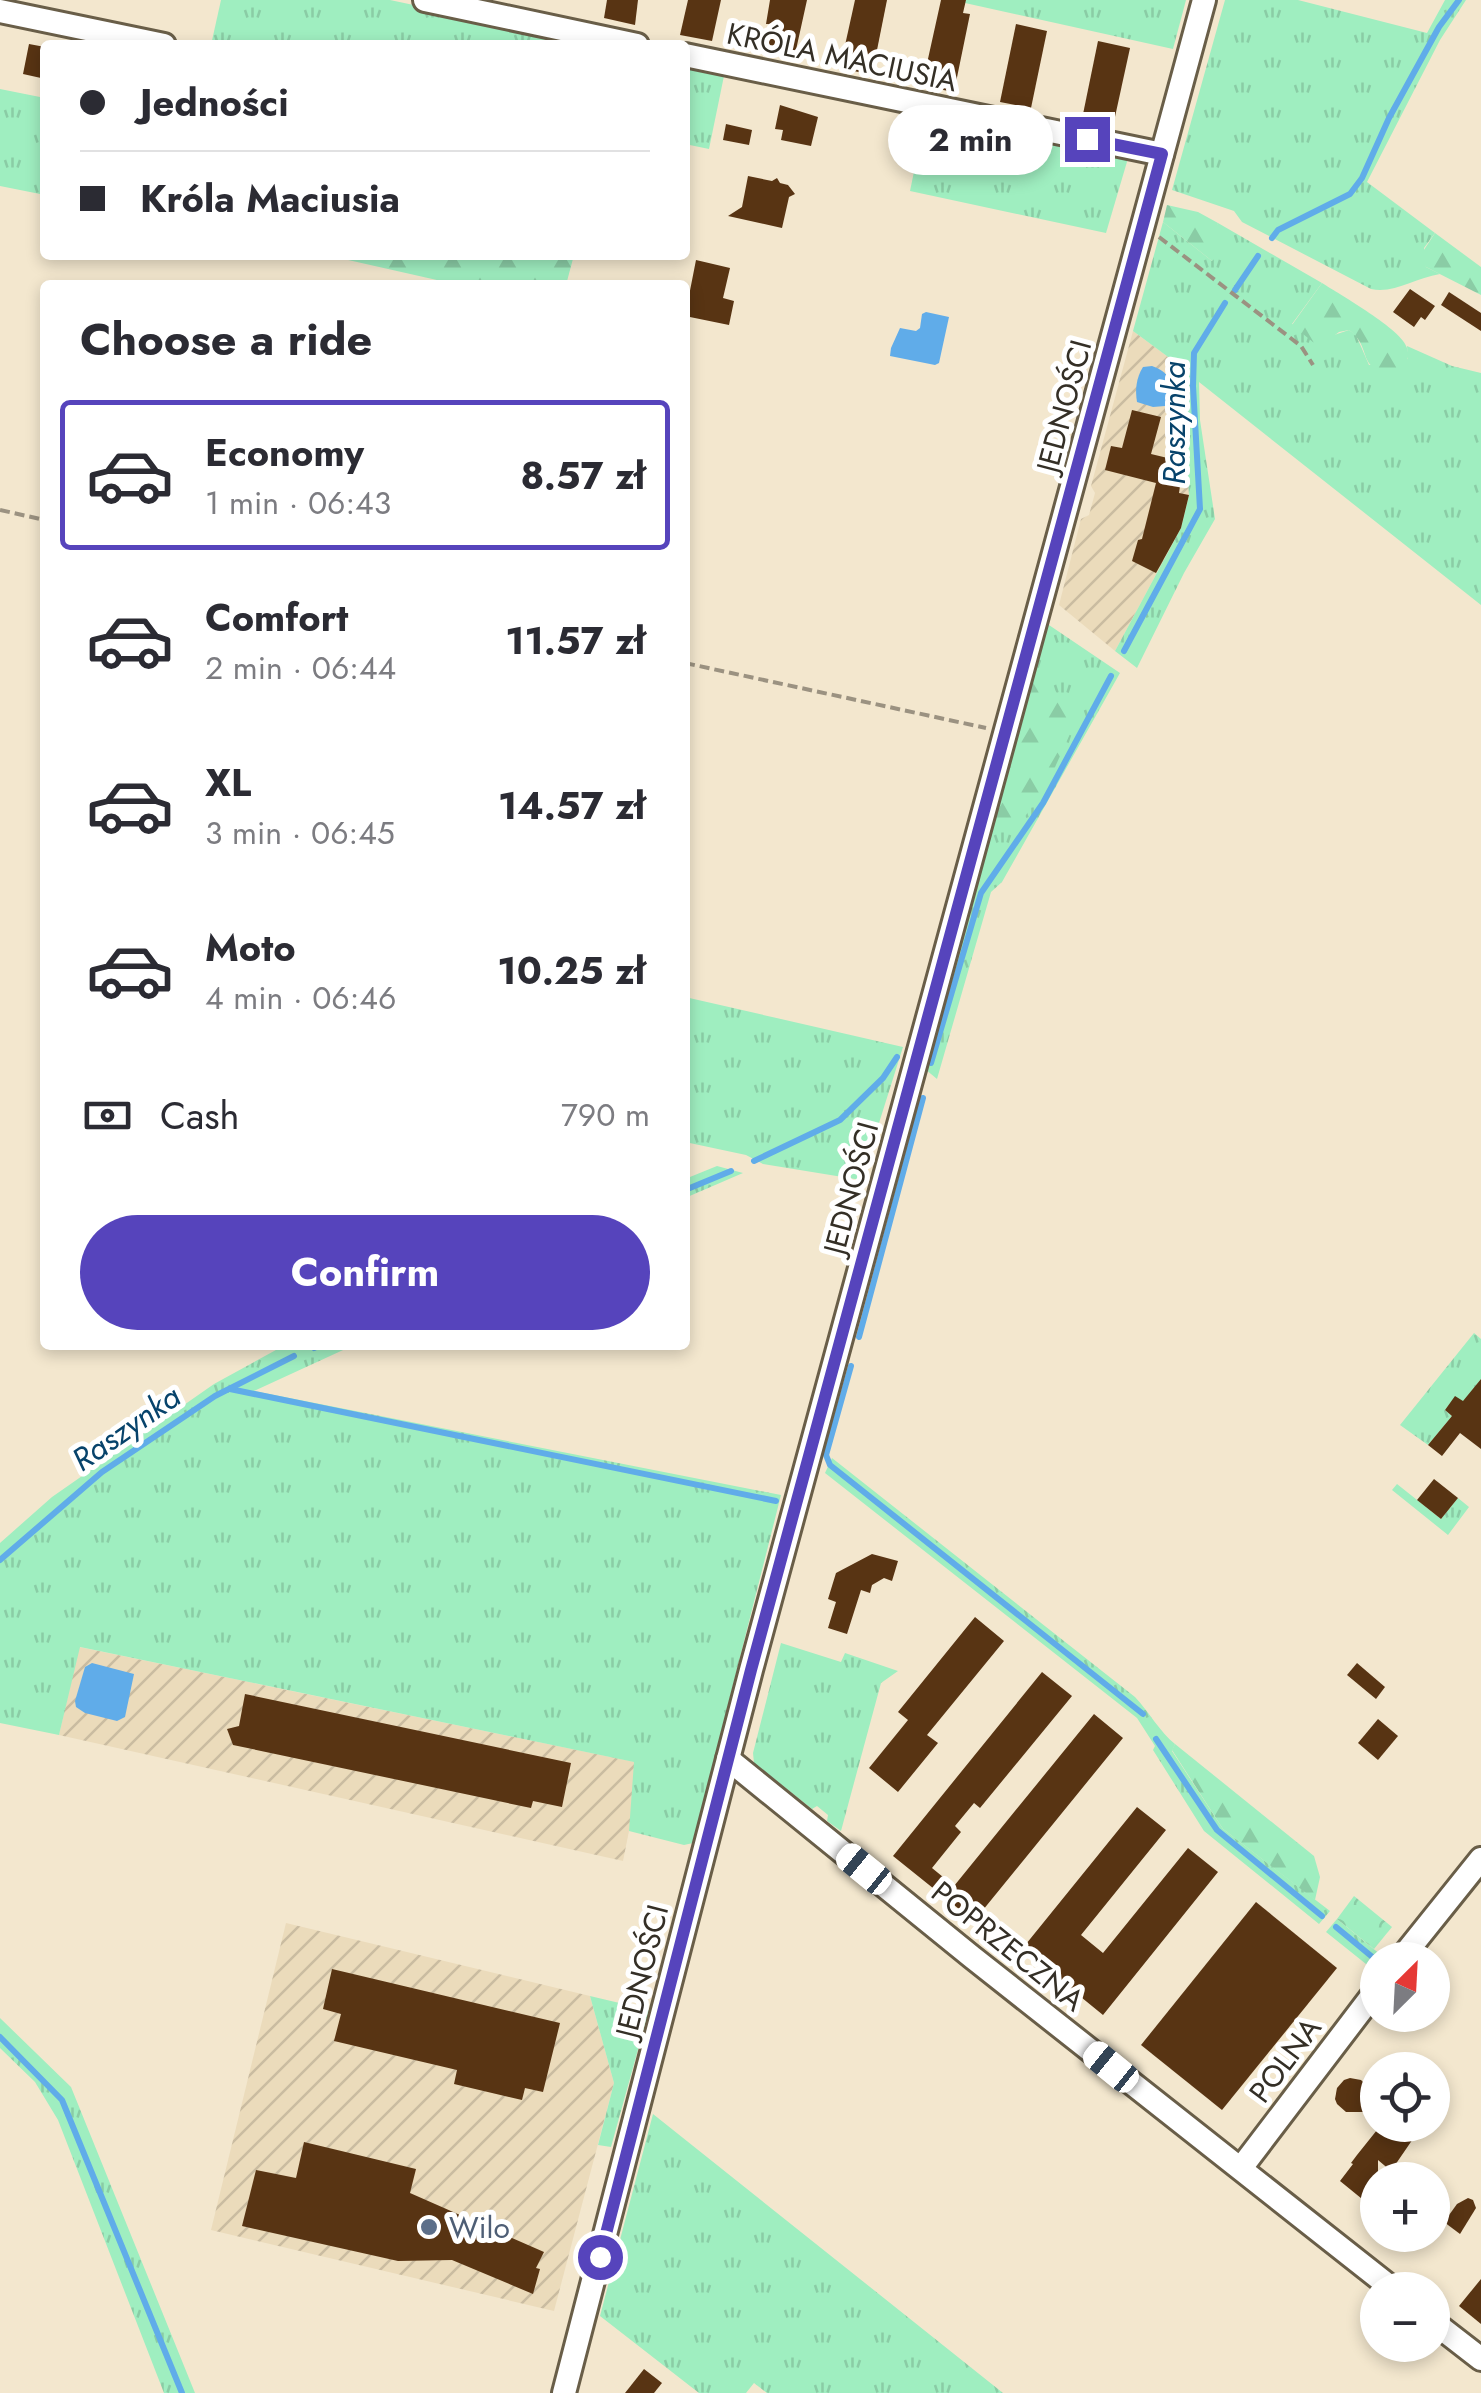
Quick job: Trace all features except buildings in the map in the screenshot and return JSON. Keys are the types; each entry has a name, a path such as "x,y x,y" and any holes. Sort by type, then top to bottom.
{"street":[{"path":"425,0 613,40"},
{"name":"JEDNOŚCI","path":"564,2393 728,1759 1204,0"},
{"path":"0,11 140,40"},
{"name":"KRÓLA MACIUSIA","path":"690,56 1162,154"},
{"name":"POPRZECZNA","path":"728,1759 1371,2272"},
{"path":"1414,1942 1481,1859"},
{"name":"POLNA","path":"1241,2168 1360,2012"},
{"path":"1450,2335 1481,2359"}],"path":[{"path":"1143,225 1301,346 1313,365"},
{"path":"0,510 40,519"},
{"path":"690,664 1006,733"}],"shaded area":[{"path":"1133,331 1179,365 1189,495 1181,528 1115,651 1059,605 1081,519 1089,515 1095,493 1091,486"},
{"path":"79,1647 635,1762 623,1861 59,1735"},
{"name":"Wilo","path":"286,1923 590,1996 614,2083 554,2311 211,2230"}],"green space":[{"path":"221,0 390,0 578,40 212,40"},
{"path":"1186,0 1173,49 965,3"},
{"path":"1225,0 1298,0 1427,33 1445,0 1466,0 1440,40 1367,182 1435,233 1424,248 1426,267 1440,274 1388,289 1371,289 1242,222 1234,211 1172,190"},
{"path":"690,64 725,71 709,149 690,145"},
{"path":"0,89 40,97 40,194 0,186"},
{"path":"926,113 1129,155 1106,233 910,191"},
{"path":"1167,205 1198,212 1218,223 1215,235 1221,246 1219,255 1212,261 1163,222"},
{"path":"1163,222 1212,261 1218,223 1322,283 1292,324 1331,336 1349,330 1356,335 1369,365 1408,359 1407,346 1452,366 1481,373 1481,605 1199,382 1200,420 1215,519 1137,668 1115,651 1181,528 1189,495 1179,365 1133,331"},
{"path":"1435,233 1481,267 1481,295 1426,267 1420,256"},
{"path":"348,260 573,260 567,280 437,280"},
{"path":"1322,283 1383,322 1403,340 1408,357 1398,374 1374,368 1349,330 1339,332 1319,347 1292,325"},
{"path":"1046,623 1120,673 1002,882 991,892 937,1079 925,1069 1030,667"},
{"path":"1030,667 1079,714 1046,787 1021,822 1009,824 991,820"},
{"path":"690,998 903,1047 861,1180 763,1164 746,1155 690,1143"},
{"path":"717,1166 743,1173 690,1196 690,1177"},
{"path":"1474,1333 1481,1339 1481,1379 1463,1402 1455,1397 1445,1410 1452,1416 1428,1445 1400,1425"},
{"path":"276,1350 343,1350 254,1391 781,1495 693,1843 684,1845 629,1831 634,1762 80,1647 59,1735 0,1723 0,1543 52,1497 214,1384"},
{"path":"832,1458 1135,1697 1175,1744 1172,1751 1223,1829 1330,1911 1319,1924 1204,1831 1137,1718 825,1473"},
{"path":"1397,1484 1441,1519 1458,1498 1469,1507 1448,1535 1392,1490"},
{"path":"781,1643 841,1662 845,1653 898,1671 881,1683 841,1831 827,1821 828,1815 817,1806 812,1809 754,1763 753,1753"},
{"path":"1175,1744 1314,1856 1320,1877 1315,1900 1223,1829 1172,1750"},
{"path":"1354,1896 1392,1927 1380,1942 1365,1942 1337,1919"},
{"path":"1337,1919 1365,1942 1360,1942 1360,1959 1326,1932"},
{"path":"590,1996 649,2010 611,2147 598,2145 614,2083"},
{"path":"0,2018 71,2087 195,2393 164,2393 58,2120 35,2082 0,2048"},
{"path":"653,2114 1003,2393 767,2393 754,2383 746,2393 699,2393 600,2316"}],"water":[{"path":"926,312 949,317 939,363 890,356 900,328 916,331"},
{"path":"1152,366 1170,382 1165,406 1137,402 1139,375 1143,367"},
{"path":"92,1663 134,1674 125,1717 117,1721 76,1707 85,1667"}],"waterway":[{"name":"Raszynka","path":"1272,238 1278,230 1350,194 1362,178 1389,118 1439,27 1459,0"},
{"name":"Raszynka","path":"1235,290 1258,256"},
{"name":"Raszynka","path":"1124,651 1200,509 1194,353 1225,303"},
{"name":"Raszynka","path":"931,1063 981,893 1043,803 1111,676"},
{"name":"Raszynka","path":"754,1161 840,1120 883,1078 897,1057"},
{"path":"859,1337 923,1098"},
{"name":"Raszynka","path":"690,1188 731,1171"},
{"name":"Raszynka","path":"0,1560 102,1472 215,1396 294,1356"},
{"path":"851,1366 826,1455 830,1465 1143,1714"},
{"path":"230,1389 776,1501"},
{"path":"1156,1739 1217,1830 1322,1916"},
{"path":"1336,1927 1360,1947"},
{"path":"0,2037 62,2100 182,2393"}],"place":[{"name":"Wilo","path":"429,2227"}],"route":[{"path":"600,2257 751,1670 1162,154 1087,139"}]}
